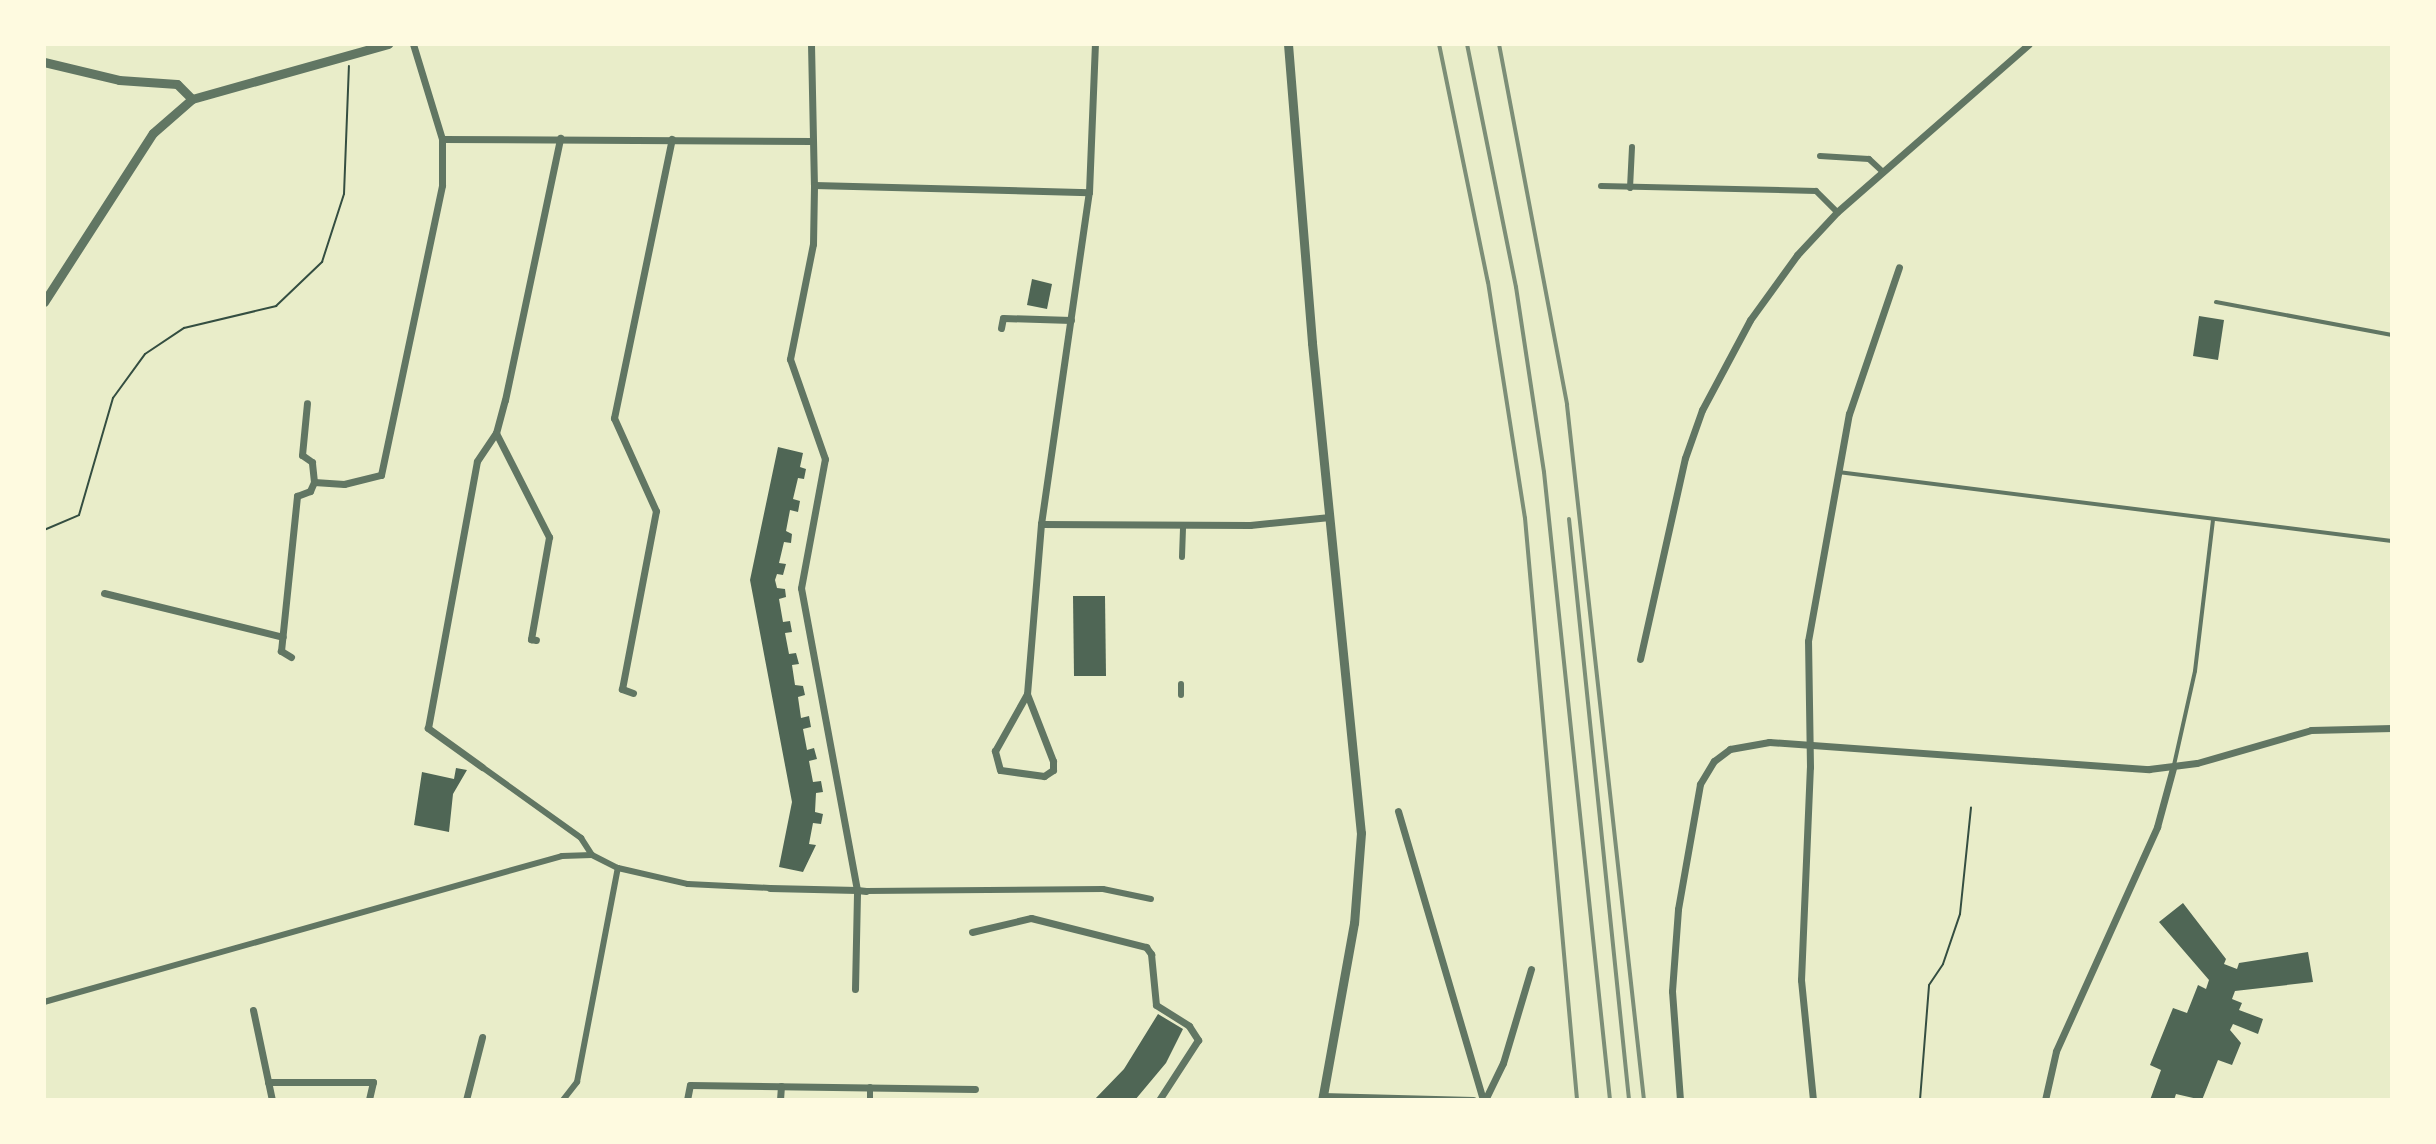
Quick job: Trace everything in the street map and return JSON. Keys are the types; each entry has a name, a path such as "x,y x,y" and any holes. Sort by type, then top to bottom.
{"street":[{"path":"44,302 153,133 192,99 371,46 388,44"},
{"path":"314,482 344,484 381,475 442,185 442,139 413,44"},
{"path":"811,44 813,244 790,359 825,459 801,588 861,891 855,989"},
{"path":"1027,694 998,741 997,764 1000,770 1021,776 1051,773 1051,755 1027,694 1041,524 1089,192 1095,44"},
{"path":"1288,44 1361,851 1354,923 1322,1098 1473,1100"},
{"path":"1640,659 1672,503 1702,410 1770,289 1837,212 1881,170 2029,44"},
{"path":"44,62 119,80 177,84 192,99"},
{"path":"560,138 496,433 477,461 428,728 581,838 592,855 618,868 705,886 861,891 1103,889 1151,899"},
{"path":"442,139 812,141"},
{"path":"633,693 622,689 656,507 614,418 672,139"},
{"path":"1630,188 1632,147"},
{"path":"1820,156 1869,159 1881,170"},
{"path":"814,185 1089,192"},
{"path":"1601,186 1816,191 1837,212"},
{"path":"1813,1100 1801,980 1809,745 1808,641 1849,414 1899,267"},
{"path":"1001,328 1003,318 1071,320"},
{"path":"291,657 281,651 297,496 310,491 314,482 312,462 302,455 307,403"},
{"path":"496,433 549,537 531,639 536,640"},
{"path":"1041,524 1183,526 1330,517"},
{"path":"1182,557 1183,526"},
{"path":"104,593 283,637"},
{"path":"1181,684 1181,695"},
{"path":"1680,1100 1673,1036 1673,957 1700,784 1714,761 1735,747 1759,742 2125,769 2173,768 2311,730 2392,728"},
{"path":"2045,1100 2052,1059 2157,827 2173,768"},
{"path":"1398,811 1484,1100"},
{"path":"44,1002 554,858 592,855"},
{"path":"563,1100 577,1082 618,868"},
{"path":"972,932 1031,918 1146,947 1151,954 1156,1005 1189,1026 1198,1040 1159,1100"},
{"path":"1484,1100 1503,1063 1531,969"},
{"path":"253,1010 272,1100"},
{"path":"466,1100 482,1037"},
{"path":"268,1082 373,1082 369,1100"},
{"path":"687,1100 690,1085 975,1089"},
{"path":"780,1100 781,1086"},
{"path":"870,1087 870,1100"}],"lane":[{"path":"2216,302 2392,335"},
{"path":"1838,472 2392,541"},
{"path":"2173,768 2195,671 2213,520"}],"path":[{"path":"44,530 79,515 111,403 137,362 184,328 240,318 290,297 328,250 345,183 349,62"},
{"path":"1920,1100 1929,985 1943,964 1960,914 1971,808"}],"building":[{"path":"1032,279 1052,284 1047,309 1027,305"},
{"path":"2199,316 2224,320 2218,360 2193,356"},
{"path":"778,447 803,453 800,467 806,469 804,479 798,478 793,499 800,501 798,512 790,510 786,531 792,534 791,543 784,542 779,563 786,564 783,575 777,574 775,580 777,588 785,589 786,597 779,599 783,622 790,621 792,632 785,633 789,654 796,653 799,664 792,665 795,685 803,686 805,695 798,697 801,718 809,716 811,727 803,729 807,750 814,748 817,759 809,761 813,782 821,781 823,792 816,793 815,812 823,814 821,824 813,823 809,844 816,845 803,872 779,867 792,802 750,580"},
{"path":"1073,596 1105,596 1106,676 1074,676"},
{"path":"456,768 467,770 453,794 449,832 414,825 422,772 454,779"},
{"path":"2183,903 2226,959 2224,964 2237,969 2239,963 2308,952 2313,982 2235,991 2232,999 2242,1003 2239,1010 2263,1019 2258,1034 2233,1024 2230,1030 2241,1043 2232,1065 2218,1060 2202,1100 2176,1094 2174,1100 2150,1100 2161,1070 2150,1065 2173,1008 2187,1013 2198,985 2206,989 2209,980 2159,922"},
{"path":"1158,1014 1183,1029 1166,1063 1135,1100 1094,1100 1124,1069"}],"railway":[{"path":"1439,44 1488,282 1525,518 1577,1100"},
{"path":"1467,44 1516,287 1544,472 1610,1100"},
{"path":"1499,44 1567,405 1644,1100"},
{"path":"1569,519 1629,1100"}]}
